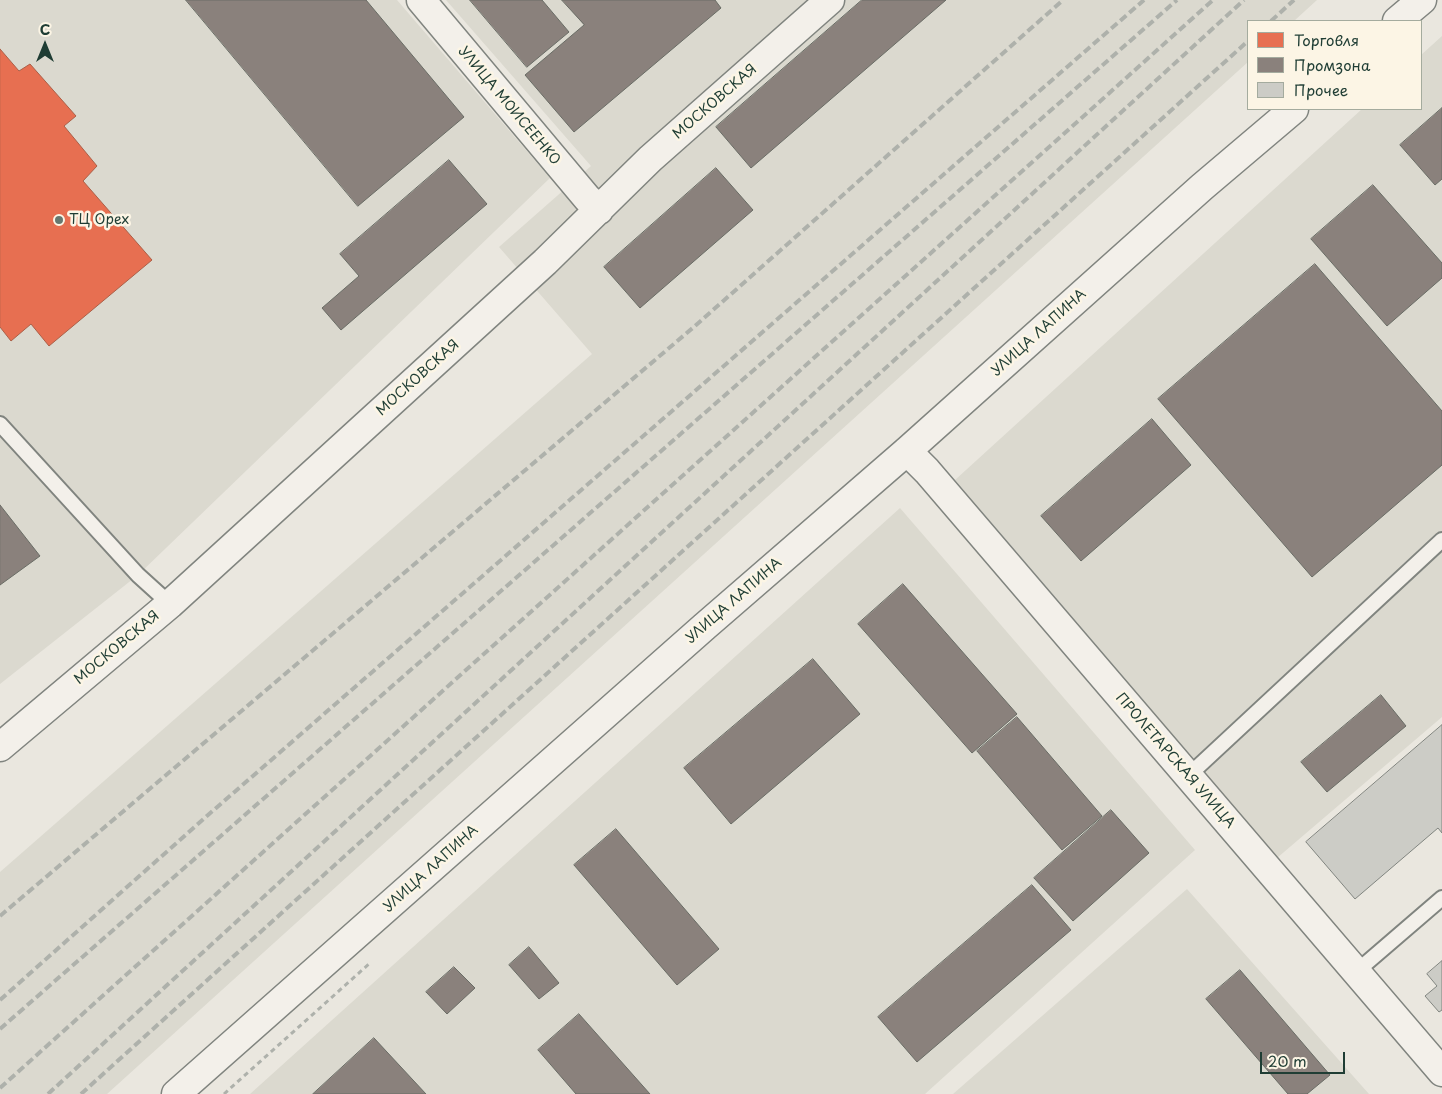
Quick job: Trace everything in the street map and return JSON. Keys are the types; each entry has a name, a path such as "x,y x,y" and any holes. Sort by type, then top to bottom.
{"street":[{"name":"УЛИЦА МОИСЕЕНКО","path":"421,0 599,210"},
{"name":"МОСКОВСКАЯ","path":"0,747 170,604 546,262 657,152 830,0"},
{"path":"1398,20 1422,0"},
{"name":"УЛИЦА ЛАПИНА","path":"176,1094 696,633 907,451 1202,187 1293,110"},
{"name":"ПРОЛЕТАРСКАЯ УЛИЦА","path":"907,451 927,471 1442,1072"}],"lane":[{"path":"0,424 138,575 170,604"},
{"path":"1188,776 1442,540"},
{"path":"1356,972 1442,898"}],"shaded area":[{"path":"0,0 397,0 550,178 138,575 0,684"},
{"path":"446,0 1317,0 1295,20 1247,20 1247,63 107,1094 0,1094 0,872 592,354 499,247 591,166"},
{"path":"1442,36 1442,717 1277,858 955,480 1361,110 1422,110 1422,54"},
{"path":"900,508 1195,850 925,1094 250,1094"},
{"path":"1187,889 1369,1094 953,1094"}],"building: Торговля":[{"name":"ТЦ Орех","path":"0,49 19,71 30,64 76,116 64,126 97,166 83,181 152,260 49,346 31,324 11,341 0,327"}],"building: Промзона":[{"path":"186,0 366,0 464,117 358,206"},
{"path":"470,0 542,0 569,32 527,67"},
{"path":"562,0 715,0 721,8 574,132 525,75 584,25"},
{"path":"862,0 946,0 751,168 716,127"},
{"path":"1442,108 1442,179 1435,185 1400,145"},
{"path":"449,160 487,204 341,330 322,308 359,276 340,254"},
{"path":"716,168 753,210 640,308 604,267"},
{"path":"1373,185 1442,263 1442,278 1387,326 1311,239"},
{"path":"1315,264 1442,411 1442,465 1312,577 1158,399"},
{"path":"1152,419 1191,465 1081,561 1041,516"},
{"path":"0,505 40,556 0,585"},
{"path":"903,584 1017,714 972,753 858,624"},
{"path":"813,659 860,714 731,824 684,768"},
{"path":"1381,695 1406,726 1327,792 1301,762"},
{"path":"1017,717 1102,816 1062,850 977,751"},
{"path":"1111,810 1149,853 1073,921 1034,878"},
{"path":"616,829 719,949 677,985 574,865"},
{"path":"1032,885 1071,930 917,1062 878,1017"},
{"path":"529,947 559,983 539,999 509,965"},
{"path":"454,967 475,988 447,1014 426,992"},
{"path":"1240,970 1330,1075 1307,1094 1288,1094 1206,999"},
{"path":"579,1014 650,1094 576,1094 538,1050"},
{"path":"374,1038 426,1094 313,1094"}],"building: Прочее":[{"path":"1442,725 1442,833 1438,828 1355,899 1306,842"},
{"path":"1442,961 1442,1010 1439,1012 1425,996 1437,986 1427,974"}],"railway":[{"path":"0,916 695,326 1063,0"},
{"path":"0,1000 208,815 1144,0"},
{"path":"0,1029 1177,0"},
{"path":"0,1088 1213,0"},
{"path":"48,1094 1244,0"},
{"path":"1272,20 1294,0"},
{"path":"81,1094 1247,42"}],"place":[{"name":"ТЦ Орех","path":"59,220"}]}
